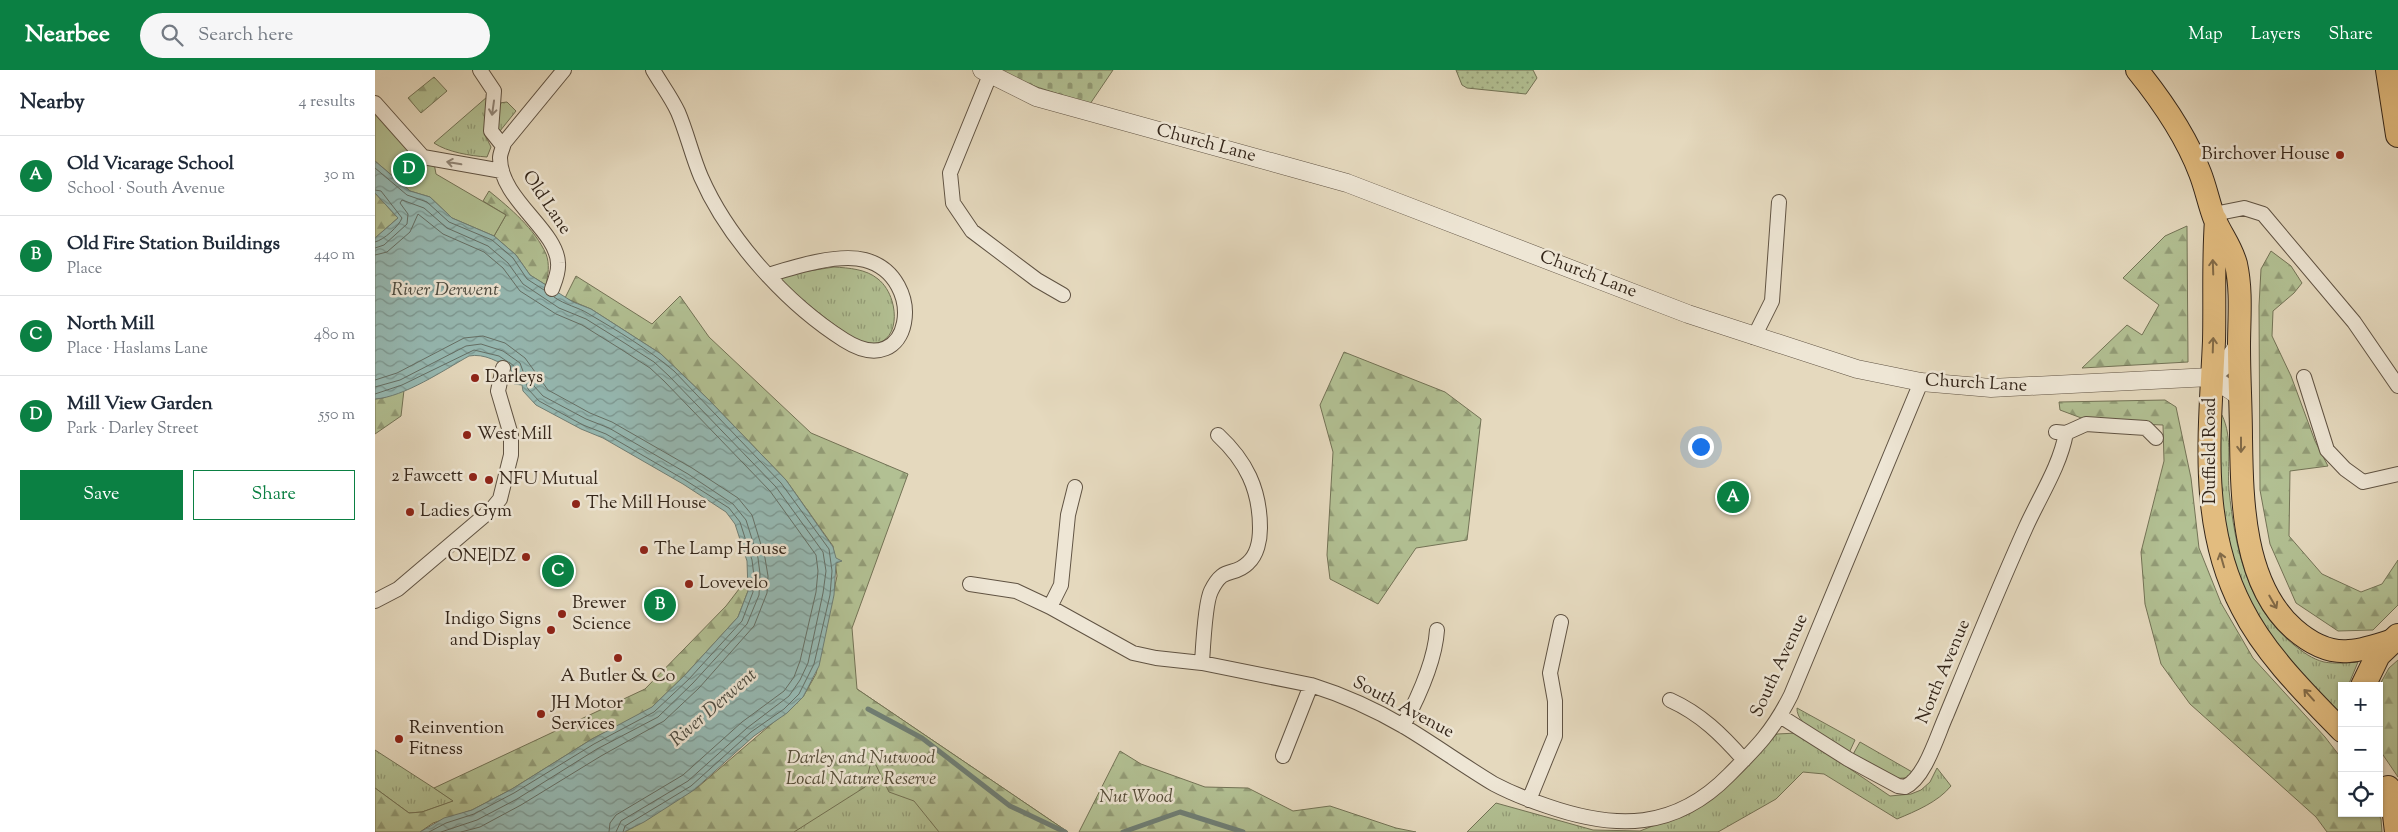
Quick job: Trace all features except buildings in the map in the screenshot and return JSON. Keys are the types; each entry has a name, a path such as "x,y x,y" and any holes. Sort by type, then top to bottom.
{"highway":[{"path":"2387,70 2398,136"},
{"path":"2365,682 2372,664 2395,638"},
{"path":"2388,788 2394,806 2397,832"}],"main road":[{"name":"Duffield Road","path":"2137,70 2155,93 2179,131 2200,172 2215,217 2230,244 2236,265 2239,284 2239,396 2245,515 2257,571 2278,612 2301,635 2326,649 2349,651 2366,649 2395,638"},
{"name":"Duffield Road","path":"2215,217 2213,258 2215,313 2211,377 2209,478 2212,517 2223,567 2242,610 2262,640 2338,727"}],"street":[{"path":"480,70 494,91 491,132 503,146 564,70"},
{"path":"653,70 678,112 700,176 711,198 731,228 768,275 781,291 805,312 854,347 876,352 887,350 900,332 905,315 899,284 876,265 864,260 846,258 805,265 768,275"},
{"path":"986,73 950,173 953,204 972,231 1037,280 1063,295"},
{"name":"Church Lane","path":"986,73 1036,97 1347,183 1561,266 1754,337 1857,369 1921,382 1991,388 2211,377"},
{"path":"375,103 423,157 502,171"},
{"name":"Old Lane","path":"503,146 499,156 502,171 519,203 552,244 559,262 552,289"},
{"path":"1754,337 1772,301 1779,202"},
{"path":"2215,217 2244,208 2263,214 2289,242 2354,322 2398,386"},
{"path":"2239,344 2225,365 2211,377 2239,396"},
{"path":"375,601 398,589 491,510 500,499 511,455 511,435 498,390 503,368"},
{"path":"2305,377 2327,450 2345,469 2363,482 2398,474"},
{"name":"South Avenue","path":"970,584 1016,591 1050,607 1133,653 1156,658 1201,663 1329,690 1403,726 1495,784 1529,800 1597,820 1628,822 1649,819 1696,803 1717,787 1772,730 1780,716 1921,382"},
{"name":"North Avenue","path":"1780,716 1842,756 1897,786 1905,787 1916,780 1938,734 2026,526 2047,485 2064,445 2061,432 2086,424 2146,428 2156,438"},
{"path":"1201,663 1210,594 1220,575 1248,564 1255,554 1260,537 1259,501 1254,485 1239,456 1217,435"},
{"path":"1050,607 1061,585 1068,516 1075,487"},
{"path":"1529,800 1555,736 1555,702 1550,674 1561,622"},
{"path":"1403,726 1430,661 1436,644 1437,630"},
{"path":"1283,756 1311,685"},
{"path":"1670,700 1694,712 1713,727 1743,760"}],"green space":[{"path":"997,70 1113,70 1090,104 1037,87"},
{"path":"1456,70 1533,70 1537,78 1526,94 1467,88 1462,85"},
{"path":"434,77 447,91 421,113 408,98"},
{"path":"487,97 485,135 491,147 487,157 459,153 434,143"},
{"path":"507,102 516,111 500,131 496,128 499,103"},
{"path":"375,111 434,163 436,174 506,215 494,236 452,218 430,197 410,191 375,161"},
{"path":"489,191 529,228 541,245 548,262 546,285 530,275 516,255 494,236 506,215 483,201"},
{"path":"375,193 398,218 375,238"},
{"path":"2187,226 2188,362 2082,368 2127,325 2142,335 2159,305 2123,278 2165,236"},
{"path":"2271,251 2291,266 2302,283 2294,293 2273,311 2272,336 2291,376 2315,441 2328,466 2290,471 2289,536 2322,574 2361,592 2382,584 2398,560 2398,605 2373,630 2338,631 2296,603 2270,544 2260,490 2259,306 2261,269"},
{"path":"834,267 863,271 878,279 886,287 894,309 894,320 892,331 886,338 878,343 866,343 858,340 823,316 782,282 783,275"},
{"path":"576,276 652,324 680,296 709,337 811,433 908,474 852,628 857,689 1068,832 939,832 914,801 889,792 872,757 865,787 794,832 625,832 698,787 803,697 816,674 837,576 833,546 786,480 709,400 661,354 591,309 565,298"},
{"path":"1344,352 1445,392 1481,419 1467,540 1416,548 1378,604 1330,579 1327,555 1333,452 1320,405"},
{"path":"404,390 401,416 375,434 375,399"},
{"path":"2165,400 2176,407 2191,478 2199,548 2221,603 2253,658 2338,754 2338,817 2380,817 2382,832 2327,832 2316,817 2190,704 2161,664 2145,604 2141,552 2164,461 2163,425 2092,422 2060,410 2059,402"},
{"path":"2219,415 2222,415 2227,433 2229,490 2235,533 2246,575 2254,595 2278,630 2308,655 2328,663 2358,662 2350,682 2338,682 2338,717 2276,647 2240,587 2221,524"},
{"path":"749,576 748,591 738,617 685,675 649,710 592,739 512,789 472,810 433,823 420,832 375,832 375,788 409,813 422,812 453,801 434,788 645,689 726,606"},
{"path":"2398,660 2398,777 2383,755 2383,682 2381,682 2389,668"},
{"name":"Darley and Nutwood Local Nature Reserve","path":"857,689 1068,832 698,832"},
{"path":"1797,708 1855,740 1849,753 1809,728 1798,715"},
{"path":"1797,733 1890,796 1911,794 1921,790 1930,782 1937,768 1951,786 1940,797 1897,819 1824,774 1803,772 1776,799 1718,832 1467,832 1496,803 1593,830 1640,831 1693,810 1725,788 1777,734"},
{"path":"1860,742 1914,773 1908,777 1900,778 1883,774 1852,756"},
{"path":"375,750 454,801 422,812 409,813 375,788"},
{"name":"Nut Wood","path":"1120,751 1141,764 1205,787 1248,788 1293,811 1330,806 1396,828 1416,832 1079,832"}],"water":[{"name":"River Derwent","path":"375,161 410,191 430,197 452,218 494,236 516,255 530,275 573,302 591,309 661,354 709,400 786,480 833,547 836,558 842,561 836,563 834,595 819,666 803,697 787,713 754,736 694,790 644,822 624,832 420,832 444,818 472,810 512,789 592,739 652,707 685,675 738,617 748,591 747,561 735,524 726,512 683,484 603,438 581,429 536,405 523,391 522,385 514,384 511,370 492,359 475,355 469,356 411,388 375,399 375,238 398,218 375,193"}],"waterway":[{"path":"868,709 922,738 1010,806 1065,832"},
{"path":"1123,832 1180,812 1243,832"}],"place":[{"name":"Birchover House","path":"2340,155"},
{"name":"Mill View Garden","path":"409,169"},
{"name":"Darleys","path":"475,378"},
{"name":"West Mill","path":"467,435"},
{"name":"2 Fawcett","path":"473,477"},
{"name":"NFU Mutual","path":"489,480"},
{"name":"Old Vicarage School","path":"1733,497"},
{"name":"The Mill House","path":"576,504"},
{"name":"Ladies Gym","path":"410,512"},
{"name":"The Lamp House","path":"644,550"},
{"name":"ONE|DZ","path":"526,557"},
{"name":"North Mill","path":"558,571"},
{"name":"Lovevelo","path":"689,584"},
{"name":"Old Fire Station Buildings","path":"660,605"},
{"name":"Brewer Science","path":"562,614"},
{"name":"Indigo Signs and Display","path":"551,630"},
{"name":"A Butler & Co","path":"618,658"},
{"name":"JH Motor Services","path":"541,714"},
{"name":"Reinvention Fitness","path":"399,739"}]}
